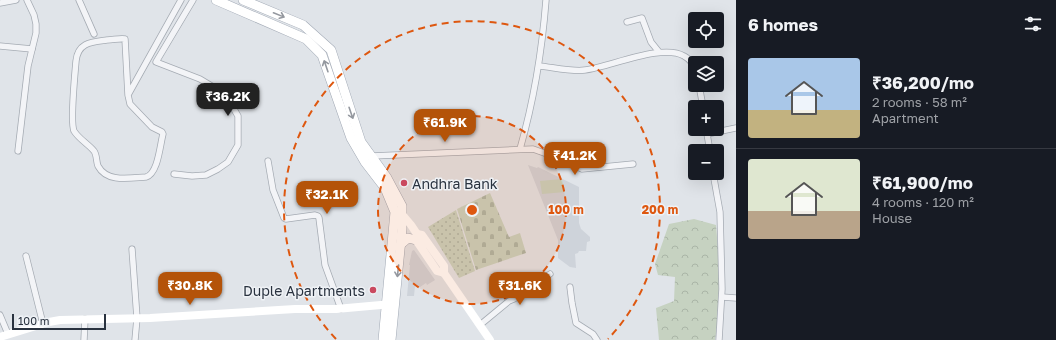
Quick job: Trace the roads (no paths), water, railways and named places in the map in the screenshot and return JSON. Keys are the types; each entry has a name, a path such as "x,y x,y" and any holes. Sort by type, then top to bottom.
{"main road":[{"path":"216,0 306,39 322,55 351,138 365,162 385,188 398,211 401,244 384,340"},
{"path":"243,0 303,25 331,50 362,142 388,178 402,206 395,212 391,340"},
{"path":"255,18 260,7"},
{"path":"401,244 408,238 416,237"}],"street":[{"path":"0,3 16,0"},
{"path":"18,151 27,74 36,33 34,15 27,0"},
{"path":"79,0 94,34"},
{"path":"128,95 126,39 90,42 83,46 77,55 76,61 72,122 75,132 93,150 98,165 102,171 108,176 115,178 146,177 150,176 155,170 163,134 152,127 130,104 128,95 181,0"},
{"path":"174,174 192,176 206,174 218,169 228,162 238,145 238,116 225,94 200,80 156,62 193,0"},
{"path":"520,149 529,118 539,66 544,31 546,0"},
{"path":"626,22 642,18 651,42 659,52"},
{"path":"0,46 32,49"},
{"path":"539,66 584,70 659,52 678,53 688,60"},
{"path":"724,129 736,128"},
{"path":"372,156 533,149 582,169 633,164"},
{"path":"268,161 273,190 284,218 315,215 319,218 325,265 341,309"},
{"path":"714,180 720,212 722,297 720,340"},
{"path":"398,211 437,271 444,273 490,340"},
{"path":"132,249 137,318 135,340"},
{"path":"26,256 43,324"},
{"path":"480,325 509,301 550,274"},
{"path":"570,287 576,323 593,334 597,340"},
{"path":"722,297 736,298"},
{"path":"0,337 60,320 341,309 391,304"},
{"path":"0,315 8,334"},
{"path":"84,340 85,319"}],"place":[{"name":"Andhra Bank","path":"404,183"},
{"name":"Duple Apartments","path":"373,290"}]}
